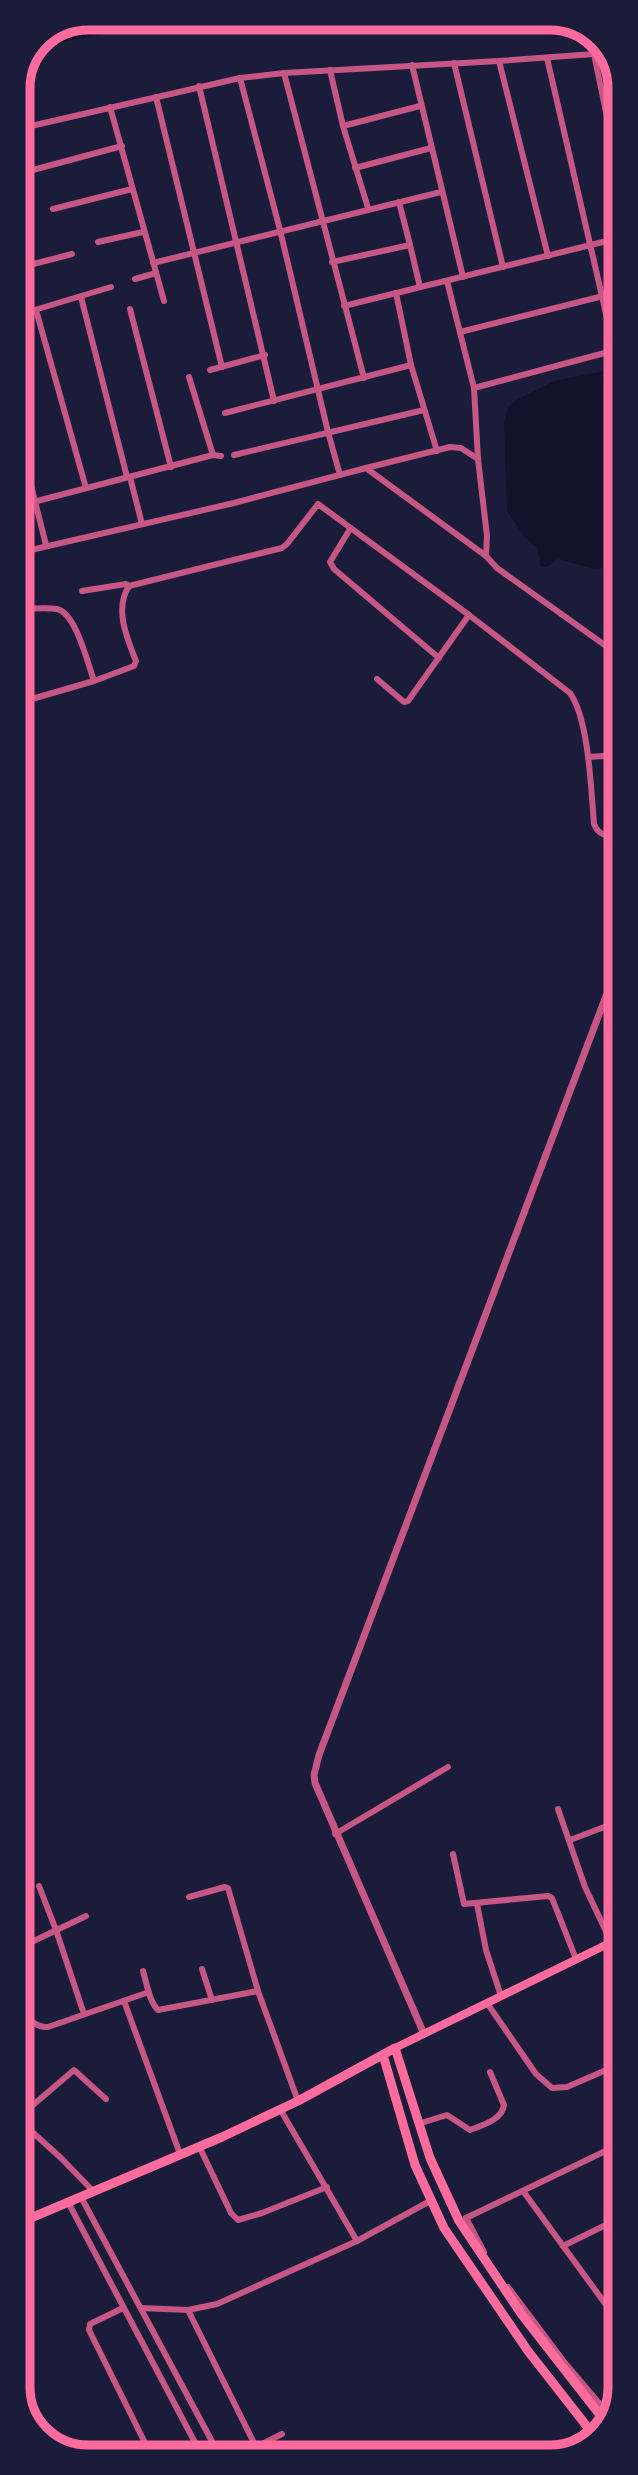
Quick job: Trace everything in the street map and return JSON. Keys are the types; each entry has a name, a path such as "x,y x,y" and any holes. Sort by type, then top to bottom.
{"main road":[{"path":"30,2218 199,2147 298,2101 395,2048 608,1943"},
{"path":"395,2048 418,2124 447,2198 522,2315 601,2411"},
{"path":"383,2055 405,2132 430,2202 444,2228 528,2351 590,2430"}],"street":[{"path":"594,54 608,122"},
{"path":"30,126 199,86 284,72 597,54"},
{"path":"547,58 608,323"},
{"path":"499,61 548,256"},
{"path":"454,63 503,267"},
{"path":"412,65 463,277"},
{"path":"330,69 343,126 369,208"},
{"path":"284,72 364,378"},
{"path":"240,78 341,475"},
{"path":"199,86 274,401"},
{"path":"156,97 222,367"},
{"path":"343,126 420,106"},
{"path":"110,107 164,301"},
{"path":"30,171 122,146"},
{"path":"355,168 431,148"},
{"path":"53,209 132,189"},
{"path":"153,263 441,192"},
{"path":"399,202 419,287"},
{"path":"99,242 143,233"},
{"path":"344,306 608,241"},
{"path":"332,262 410,245"},
{"path":"30,265 72,254"},
{"path":"135,279 156,273"},
{"path":"447,281 474,388 478,460 487,536 486,556"},
{"path":"30,312 111,287"},
{"path":"396,293 411,365 437,451"},
{"path":"460,332 608,295"},
{"path":"81,297 142,524"},
{"path":"130,309 172,467"},
{"path":"36,310 86,488"},
{"path":"474,388 608,354"},
{"path":"210,370 265,355"},
{"path":"225,413 411,365"},
{"path":"190,377 213,455"},
{"path":"234,455 424,410"},
{"path":"30,550 240,501 450,447 461,448 478,460"},
{"path":"30,503 213,455 222,456"},
{"path":"366,468 486,556 497,568 608,647"},
{"path":"30,482 46,545"},
{"path":"82,591 127,584 129,586 286,545 318,504 469,615 570,694 577,703 588,757 597,831 608,835"},
{"path":"350,528 332,555 330,562 334,569 439,658"},
{"path":"30,700 134,666 136,661 125,631 122,613 125,592 129,586"},
{"path":"30,610 57,609 63,612 75,627 94,681"},
{"path":"377,679 406,702 469,615"},
{"path":"588,757 608,756"},
{"path":"424,2034 335,1834 314,1780 318,1755 608,996"},
{"path":"335,1834 448,1767"},
{"path":"558,1809 585,1887 608,1936"},
{"path":"570,1840 608,1826"},
{"path":"453,1854 462,1903 466,1905 548,1896 552,1898 576,1959"},
{"path":"39,1886 84,2014"},
{"path":"190,1897 225,1886 228,1888 258,1992 298,2101"},
{"path":"477,1904 486,1950 501,1996"},
{"path":"30,1943 86,1916"},
{"path":"202,1969 212,2000"},
{"path":"144,1971 149,1992 158,2010 258,1992"},
{"path":"30,2019 43,2028 149,1992"},
{"path":"124,2001 180,2154"},
{"path":"486,2003 536,2074 552,2088 567,2087 608,2069"},
{"path":"30,2108 74,2070 106,2099"},
{"path":"418,2124 447,2115 470,2130 499,2117 504,2105 489,2072"},
{"path":"279,2109 357,2241"},
{"path":"30,2128 93,2192"},
{"path":"199,2147 231,2213 238,2220 327,2187"},
{"path":"444,2228 463,2222 608,2150"},
{"path":"523,2191 608,2307"},
{"path":"81,2197 214,2445"},
{"path":"68,2202 194,2445"},
{"path":"141,2308 188,2310 217,2304 357,2241 430,2202"},
{"path":"563,2246 608,2224"},
{"path":"85,2236 98,2229"},
{"path":"123,2308 90,2323 89,2330 146,2445"},
{"path":"188,2310 255,2445"},
{"path":"262,2445 282,2434"}],"shaded area":[{"path":"126,30 50,44 55,39 76,31"},
{"path":"608,370 608,567 604,568 581,566 558,559 547,567 541,567 537,547 525,538 507,511 504,421 508,407 554,381"}]}
